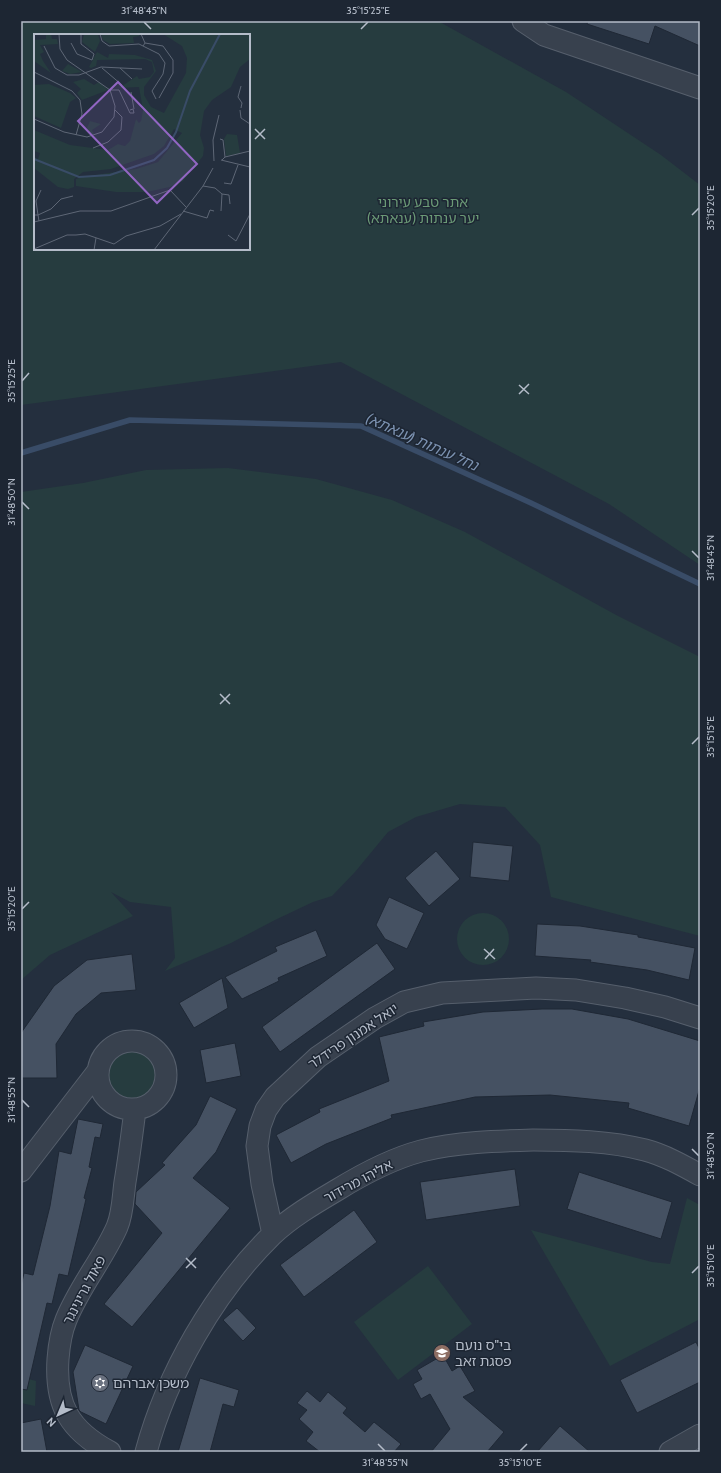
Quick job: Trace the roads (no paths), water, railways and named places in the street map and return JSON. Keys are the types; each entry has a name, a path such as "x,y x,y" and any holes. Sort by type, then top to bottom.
{"street":[{"path":"523,21 544,35 700,88"},
{"name":"יואל אמנון פרידלר","path":"273,1234 262,1184 257,1146 260,1126 266,1110 275,1097 318,1057 376,1018 404,1002 442,993 536,988 576,990 625,998 700,1018"},
{"path":"21,1171 98,1071 102,1060 109,1050 116,1045 127,1041 139,1042 151,1046 160,1055 166,1065 167,1077 164,1089 152,1103 147,1107 135,1110 113,1104 104,1094 99,1083 98,1071"},
{"name":"פאול גרינינגר","path":"110,1452 93,1443 80,1433 67,1414 59,1399 58,1362 60,1342 65,1320 117,1226 122,1206 135,1110"},
{"name":"אליהו מרידור","path":"146,1452 155,1419 174,1376 203,1323 238,1272 273,1234 312,1206 381,1165 420,1151 450,1146 500,1141 551,1140 596,1143 645,1150 677,1161 700,1175"},
{"path":"670,1452 700,1435"}],"waterway":[{"name":"נחל ענתות (ענאתא)","path":"21,453 130,420 361,426 531,503 700,584"}],"place":[{"name":"בי\"ס נועם פסגת זאב","path":"442,1353"},
{"name":"משכן אברהם","path":"100,1383"}],"park label":[{"name":"אתר טבע עירוני יער ענתות (ענאתא)","path":"423,210"}]}
